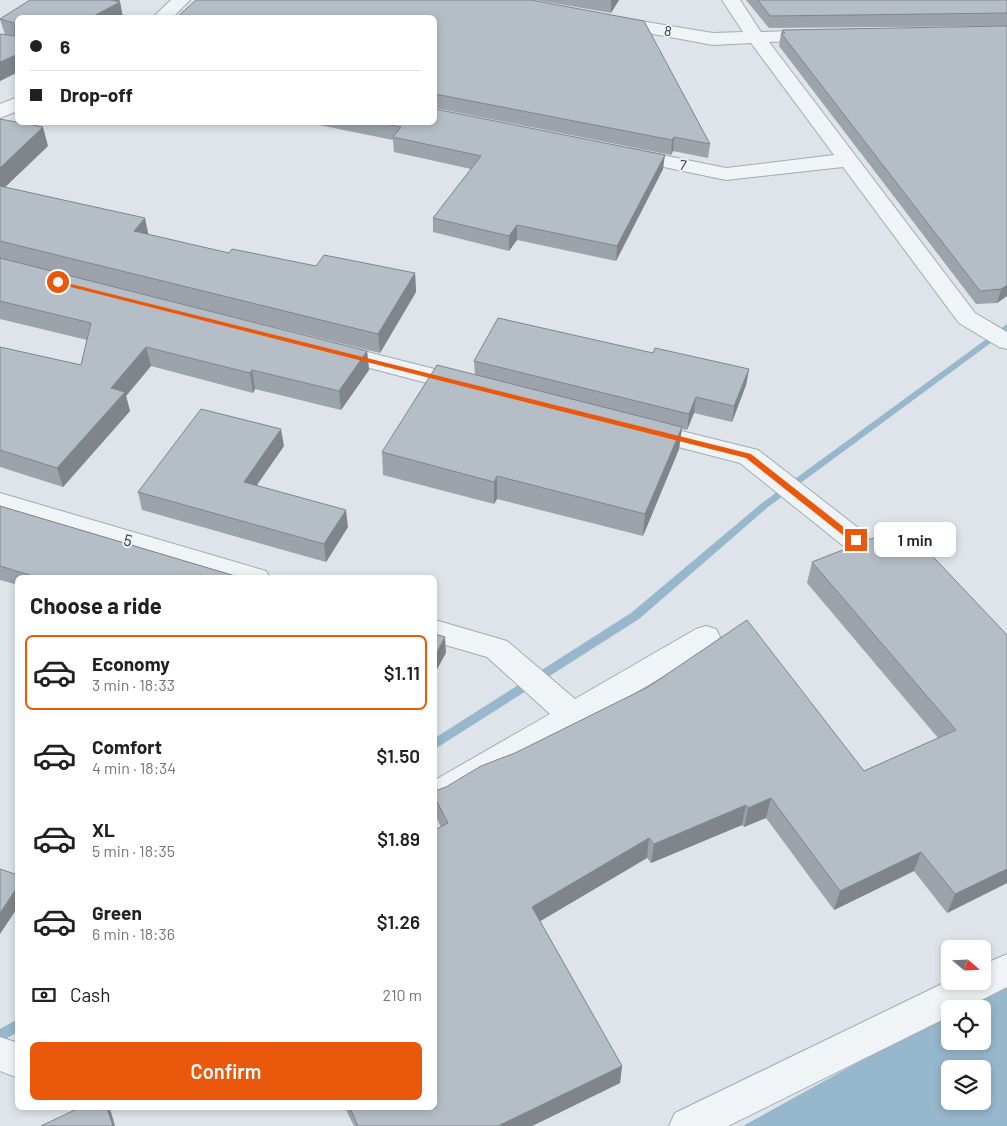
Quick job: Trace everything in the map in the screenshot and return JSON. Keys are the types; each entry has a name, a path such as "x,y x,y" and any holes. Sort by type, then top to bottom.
{"street":[{"path":"164,15 181,0"},
{"path":"731,0 755,36 967,318 1007,342"},
{"name":"8","path":"589,17 713,39 755,36 834,35"},
{"path":"0,112 15,104"},
{"name":"7","path":"609,150 726,174 848,160"},
{"path":"307,345 489,391"},
{"path":"624,425 748,456 856,540"},
{"name":"5","path":"0,502 246,575"},
{"path":"437,631 496,649 572,714"},
{"path":"437,795 706,637"},
{"path":"688,1126 1007,970"}],"water":[{"path":"1007,987 1007,1126 743,1126 855,1064 941,1020 941,1050 991,1050 991,1000 981,1000"}],"building":[{"path":"30,0 111,0 120,2 96,15 15,15 15,23 0,19"},
{"path":"196,0 531,0 644,21 710,144 674,137 672,140 437,94 437,15 179,15"},
{"path":"758,0 1007,0 1007,13 770,16"},
{"path":"1007,26 1007,285 1001,289 980,291 781,33 785,33 782,30"},
{"path":"0,34 15,36 15,55 0,62"},
{"path":"437,109 665,155 617,246 517,225 509,236 433,218 481,156 393,137 401,127 391,125 437,125"},
{"path":"0,119 15,122 15,125 43,127 0,168"},
{"path":"0,186 145,218 134,231 229,253 232,249 316,266 324,255 415,273 378,334 0,241"},
{"path":"0,258 367,351 339,391 252,370 250,373 146,347 111,388 125,392 57,468 0,450 0,347 81,365 91,323 0,301"},
{"path":"498,318 653,353 655,348 749,369 734,406 696,397 689,414 474,361"},
{"path":"437,365 682,427 645,514 497,476 494,482 382,452"},
{"path":"201,409 281,429 244,482 346,510 324,544 138,492"},
{"path":"0,506 232,575 29,575 0,566"},
{"path":"904,526 1007,635 1007,869 955,894 921,852 840,891 771,798 748,808 746,805 654,844 649,838 532,907 622,1066 498,1126 358,1126 351,1110 437,1110 437,829 448,823 437,802 437,790 481,766 515,753 648,687 747,620 864,771 956,730 812,562"},
{"path":"437,635 445,637 437,652"},
{"path":"0,869 15,874 15,890 0,913"},
{"path":"75,1110 108,1110 113,1126 41,1126"}],"waterway":[{"path":"437,743 635,616 765,505 1007,327"},
{"path":"0,1036 15,1027"}],"route":[{"path":"58,282 748,456 856,540"}]}
